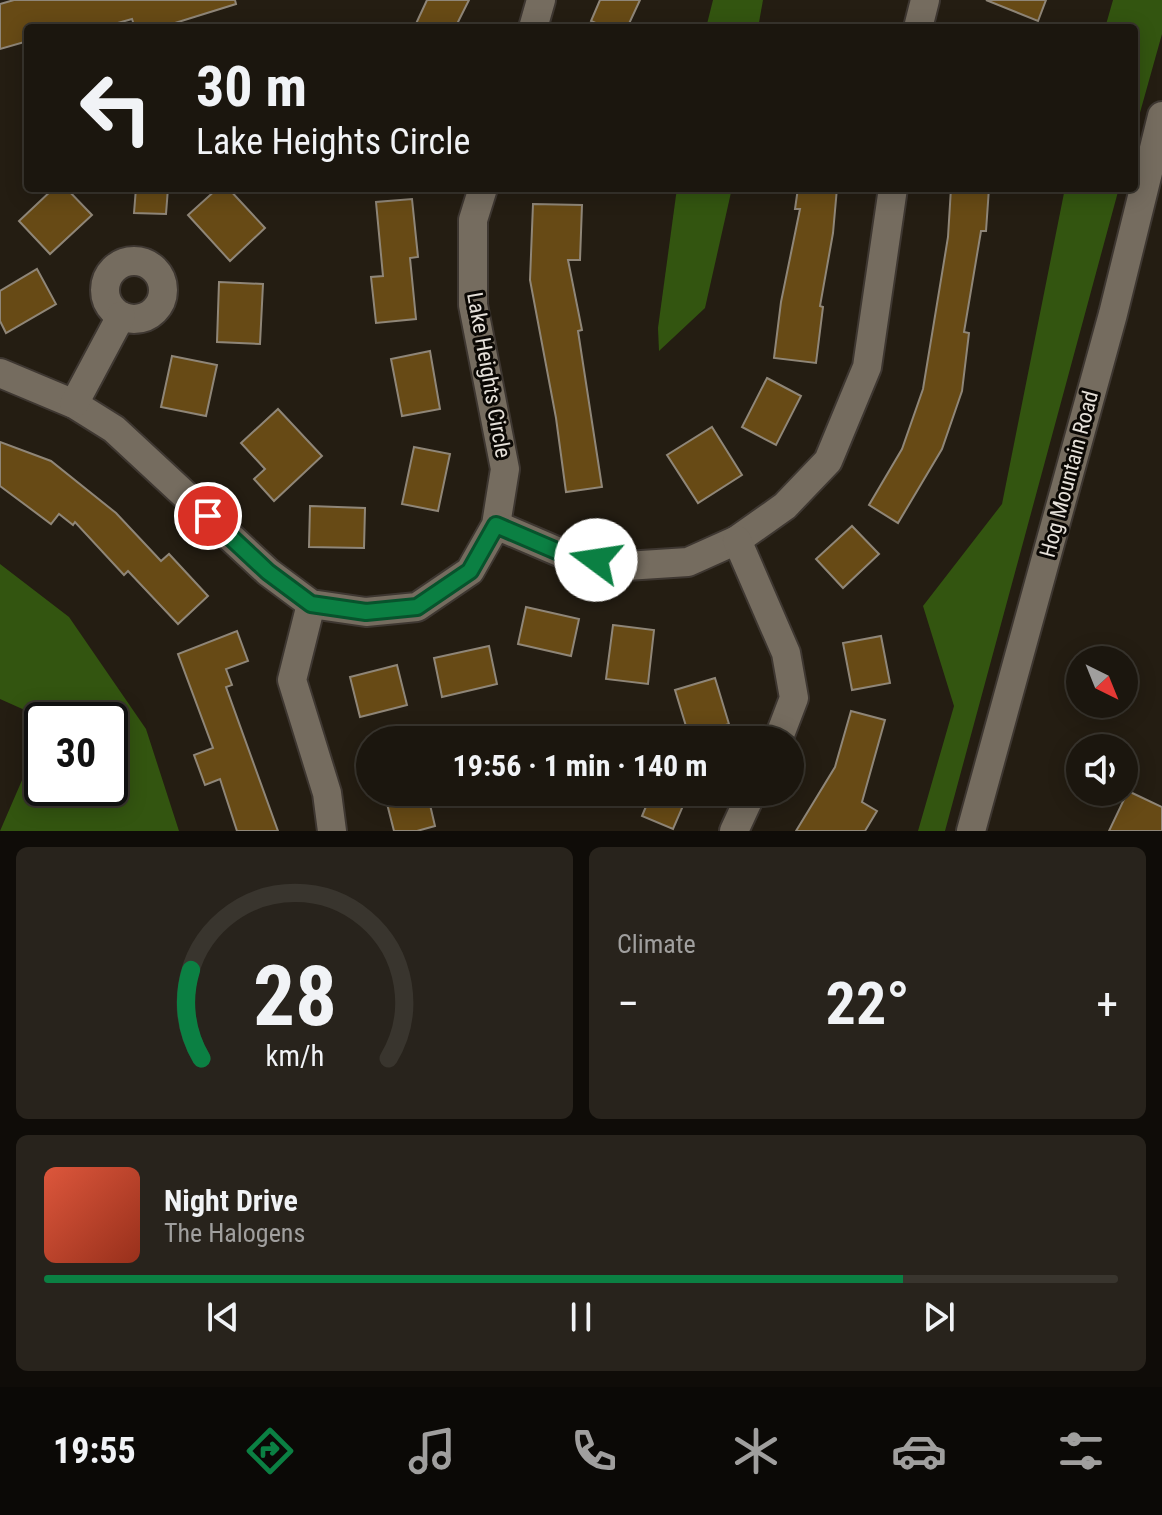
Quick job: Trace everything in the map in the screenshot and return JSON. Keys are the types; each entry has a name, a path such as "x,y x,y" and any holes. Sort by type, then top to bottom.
{"street":[{"path":"534,24 541,0"},
{"path":"919,24 925,0"},
{"name":"Hog Mountain Road","path":"971,831 1113,314 1162,116"},
{"name":"Lake Heights Circle","path":"0,373 74,404 114,429 268,572 311,604 366,612 417,607 470,571 496,525 505,469 473,305 473,220 482,192"},
{"path":"496,525 566,555 626,566 688,562 737,540 785,506 828,461 867,367 892,192"},
{"path":"74,404 121,316"},
{"path":"737,540 786,653 794,698 783,726"},
{"path":"311,604 292,680 327,793 332,831"},
{"path":"734,831 746,806"}],"green space":[{"path":"713,0 763,0 759,24 707,24"},
{"path":"1113,0 1162,0 1162,34 1138,120 1138,24 1106,24"},
{"path":"676,192 731,192 705,308 659,351 658,328"},
{"path":"1064,192 1118,192 945,831 918,831 954,706 923,606 1002,504"},
{"path":"0,564 69,617 127,702 24,702 24,710 0,699"},
{"path":"128,703 146,729 179,831 0,831 24,776 24,806 128,806"}],"building":[{"path":"14,0 235,0 236,4 172,24 134,24 132,19 114,24 24,24 24,42 0,49 0,4"},
{"path":"427,0 469,0 457,24 416,24"},
{"path":"600,0 640,0 629,24 598,24 591,21"},
{"path":"986,0 1046,0 1038,21"},
{"path":"50,192 70,192 92,215 50,254 19,221"},
{"path":"136,192 168,192 166,214 134,213"},
{"path":"214,192 232,192 265,228 230,261 188,215"},
{"path":"797,192 837,192 820,306 823,307 816,363 774,358 781,302 800,209 795,209"},
{"path":"951,192 989,192 986,231 981,231 964,332 969,333 962,391 942,449 898,523 869,505 902,449 923,389 948,237"},
{"path":"412,199 418,257 410,258 416,319 376,323 371,277 383,276 376,202"},
{"path":"533,204 582,205 580,260 568,260 582,330 578,331 602,487 566,492 556,418 530,280"},
{"path":"37,269 56,304 6,333 0,321 0,291"},
{"path":"219,282 263,284 260,344 217,342"},
{"path":"430,351 440,409 402,416 391,359"},
{"path":"172,356 217,365 206,416 161,407"},
{"path":"767,378 801,396 776,445 742,427"},
{"path":"278,409 322,456 274,501 254,479 265,469 241,443"},
{"path":"712,427 742,475 698,503 667,455"},
{"path":"0,442 51,461 116,513 161,561 169,554 208,596 178,624 128,571 124,575 75,522 73,525 59,514 51,524 0,486"},
{"path":"414,447 450,454 438,511 402,504"},
{"path":"310,506 365,508 364,548 309,547"},
{"path":"852,526 879,554 843,588 816,559"},
{"path":"526,607 579,619 571,656 518,644"},
{"path":"613,625 654,630 648,684 606,679"},
{"path":"237,631 248,661 226,669 232,685 226,687 278,831 237,831 220,779 205,785 194,755 213,748 178,654"},
{"path":"881,636 890,683 852,690 843,643"},
{"path":"489,646 497,684 442,697 434,658"},
{"path":"397,665 407,705 360,717 350,677"},
{"path":"715,678 729,724 686,726 675,690"},
{"path":"851,711 885,720 862,802 877,811 865,831 796,831 835,767"},
{"path":"1138,796 1162,807 1162,831 1109,831 1121,806 1138,806"},
{"path":"388,806 430,806 435,826 417,831 394,831"},
{"path":"646,806 683,806 673,829 642,816"}],"route":[{"path":"208,516 268,572 311,604 366,612 417,607 470,571 496,525 566,555 596,560"}]}
